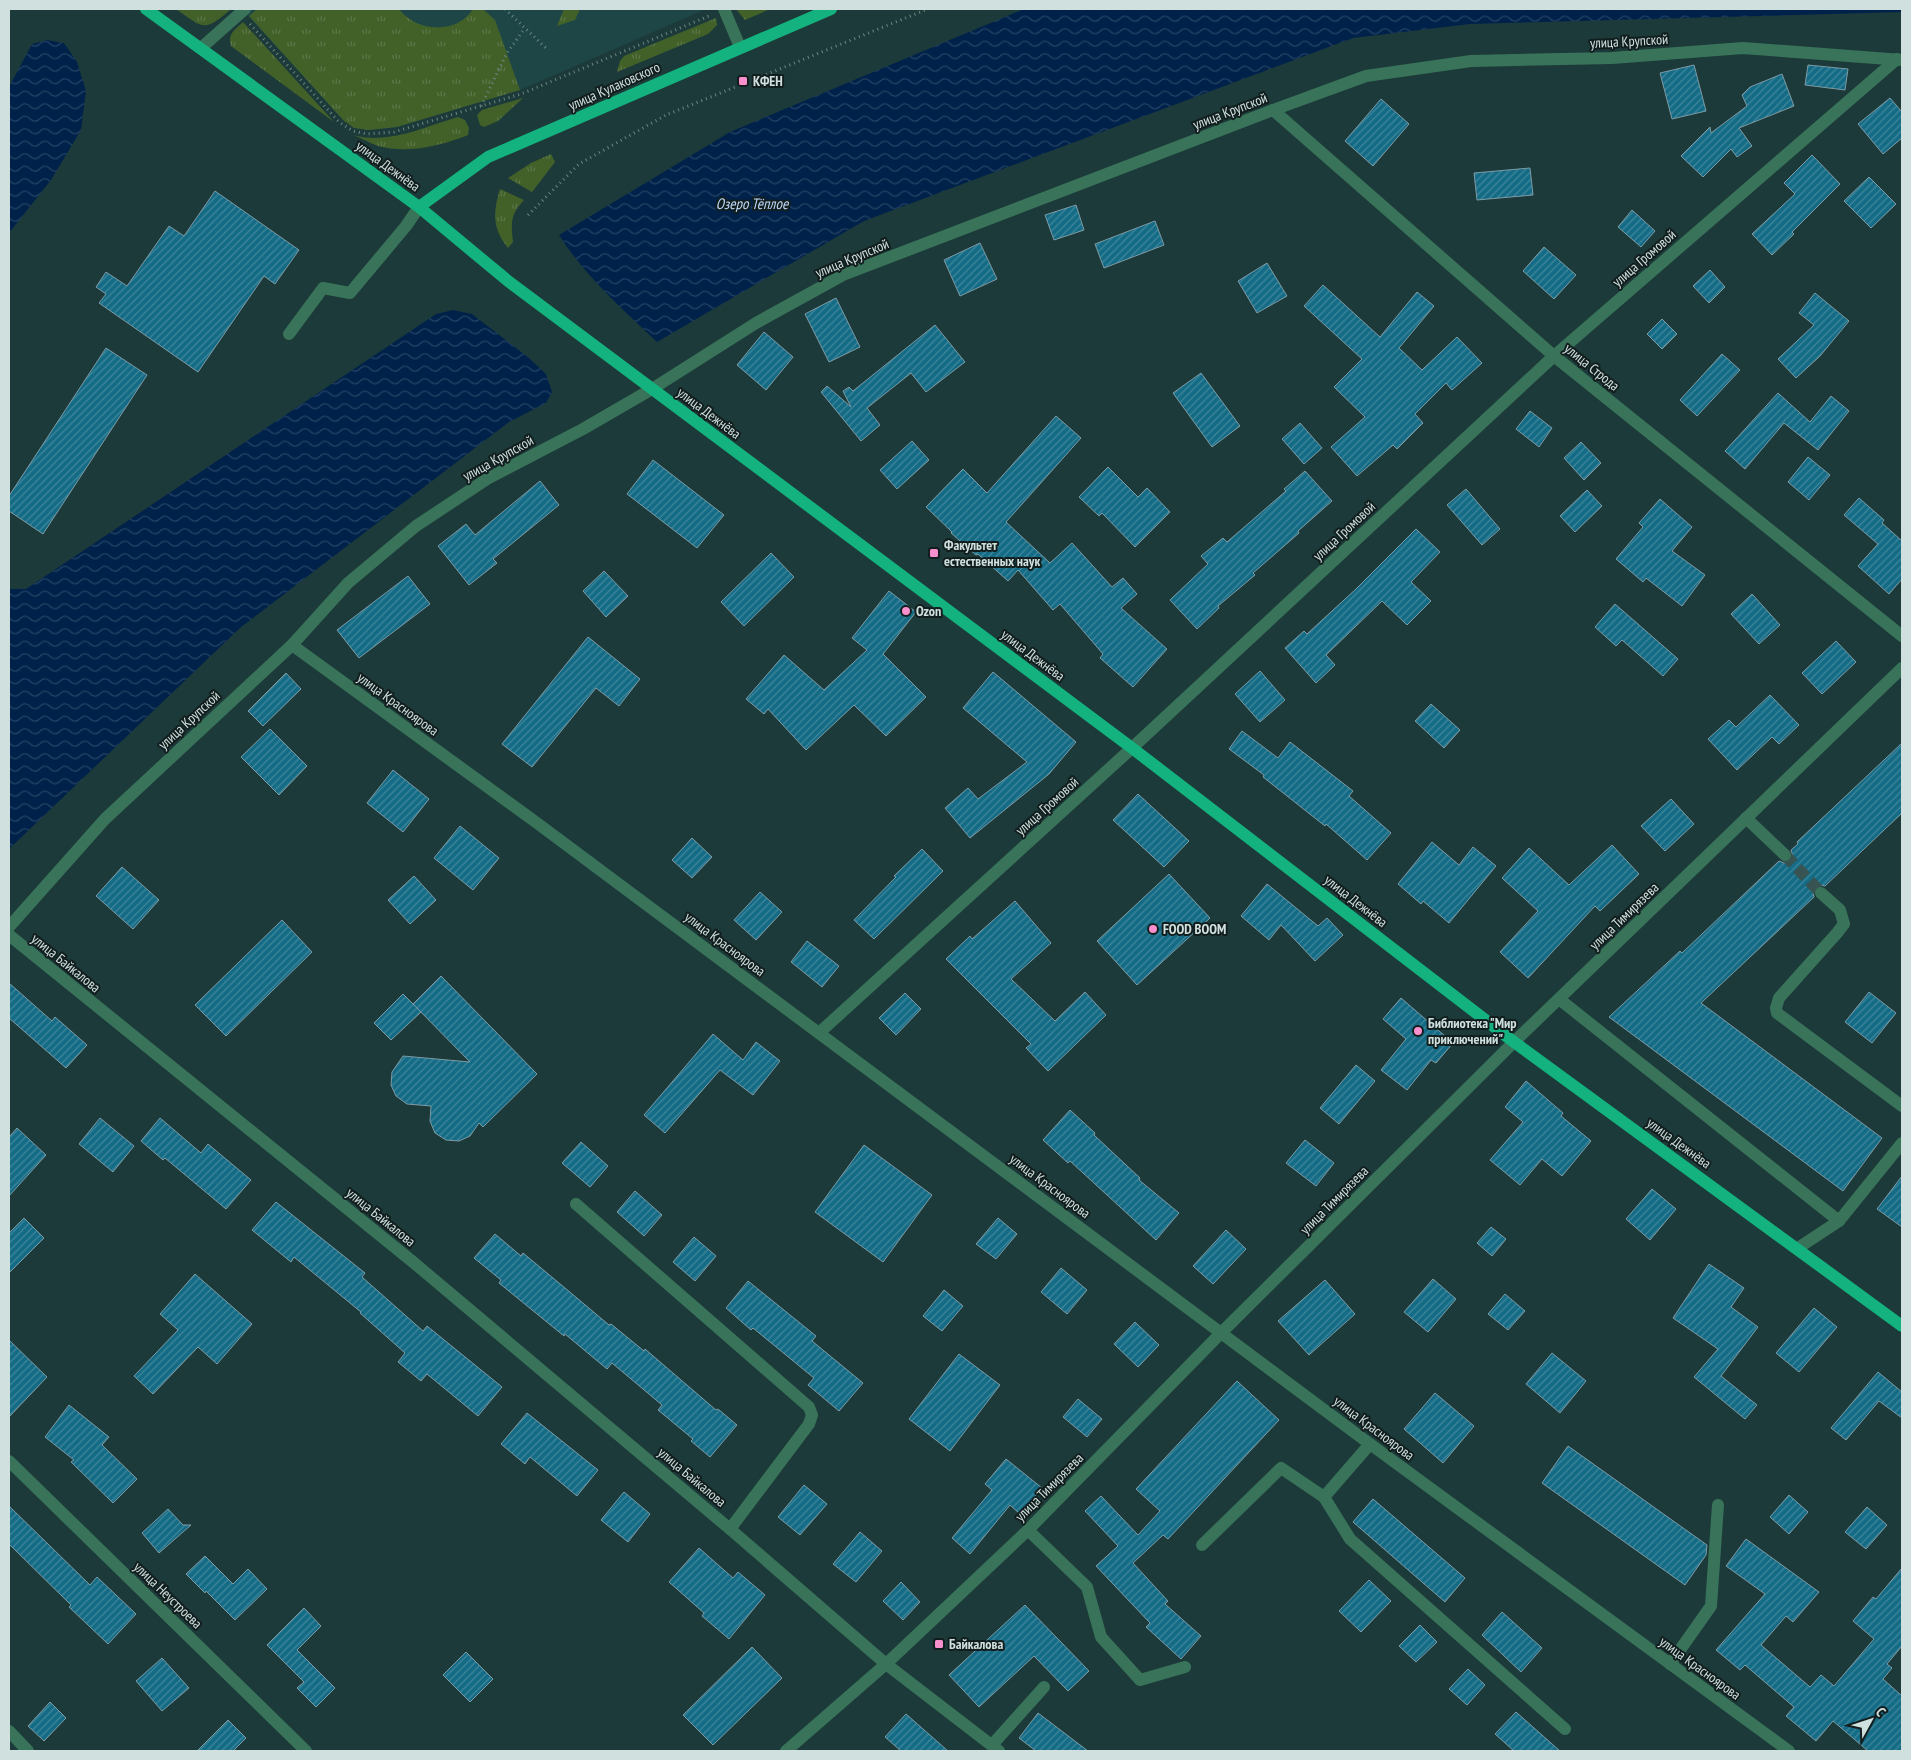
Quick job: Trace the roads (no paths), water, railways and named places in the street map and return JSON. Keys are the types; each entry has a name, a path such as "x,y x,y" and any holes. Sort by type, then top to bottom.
{"main road":[{"name":"улица Дежнёва","path":"146,9 419,207 508,281 1132,748 1514,1042 1798,1248 1902,1326"},
{"name":"улица Кулаковского","path":"419,207 488,157 830,9"}],"street":[{"path":"201,48 242,11"},
{"path":"719,11 740,47"},
{"name":"улица Крупской","path":"9,927 105,819 292,645 348,583 416,526 487,479 583,429 652,389 756,323 843,275 1366,76 1471,61 1612,58 1743,48 1900,60"},
{"name":"улица Громовой","path":"819,1033 1132,748 1554,356 1900,60"},
{"name":"улица Строда","path":"1273,110 1554,356 1902,636"},
{"path":"289,334 323,288 350,293 406,226 419,207"},
{"name":"улица Красноярова","path":"292,645 544,829 1785,1751"},
{"name":"улица Тимирязева","path":"786,1751 886,1664 1028,1530 1222,1333 1514,1042 1902,668"},
{"path":"1746,818 1785,856"},
{"path":"1821,893 1840,910 1844,924 1779,998 1776,1012 1902,1106"},
{"name":"улица Байкалова","path":"9,935 413,1262 730,1529 886,1664 995,1748"},
{"path":"1559,1000 1839,1221"},
{"path":"1798,1248 1839,1221 1902,1143"},
{"name":"улица Байкалова","path":"576,1204 809,1407 812,1415 809,1424 730,1529"},
{"path":"1324,1497 1370,1444"},
{"name":"улица Неустроева","path":"9,1461 306,1751"},
{"path":"1202,1545 1281,1468 1324,1497 1350,1539 1565,1728"},
{"path":"1670,1664 1711,1606 1718,1506"},
{"path":"1028,1530 1086,1586 1101,1637 1140,1680 1185,1667"},
{"path":"995,1748 1044,1687"},
{"path":"9,1731 28,1751"}],"water":[{"name":"Озеро Тёплое","path":"1024,9 1902,9 1902,12 1470,24 1353,38 864,221 657,342 592,278 559,235 730,132"},
{"path":"47,40 64,43 77,62 86,91 81,130 51,180 9,233 9,87 32,44"},
{"path":"453,310 472,314 529,358 546,374 552,392 546,403 509,422 240,628 9,849 9,589 26,589 436,314"}],"tunnel":[{"path":"1785,855 1821,893"}],"place":[{"name":"КФЕН","path":"743,81"},
{"name":"Факультет естественных наук","path":"934,553"},
{"name":"Ozon","path":"906,611"},
{"name":"FOOD BOOM","path":"1153,929"},
{"name":"Библиотека \"Мир приключений\"","path":"1418,1031"},
{"name":"Байкалова","path":"939,1644"}]}
